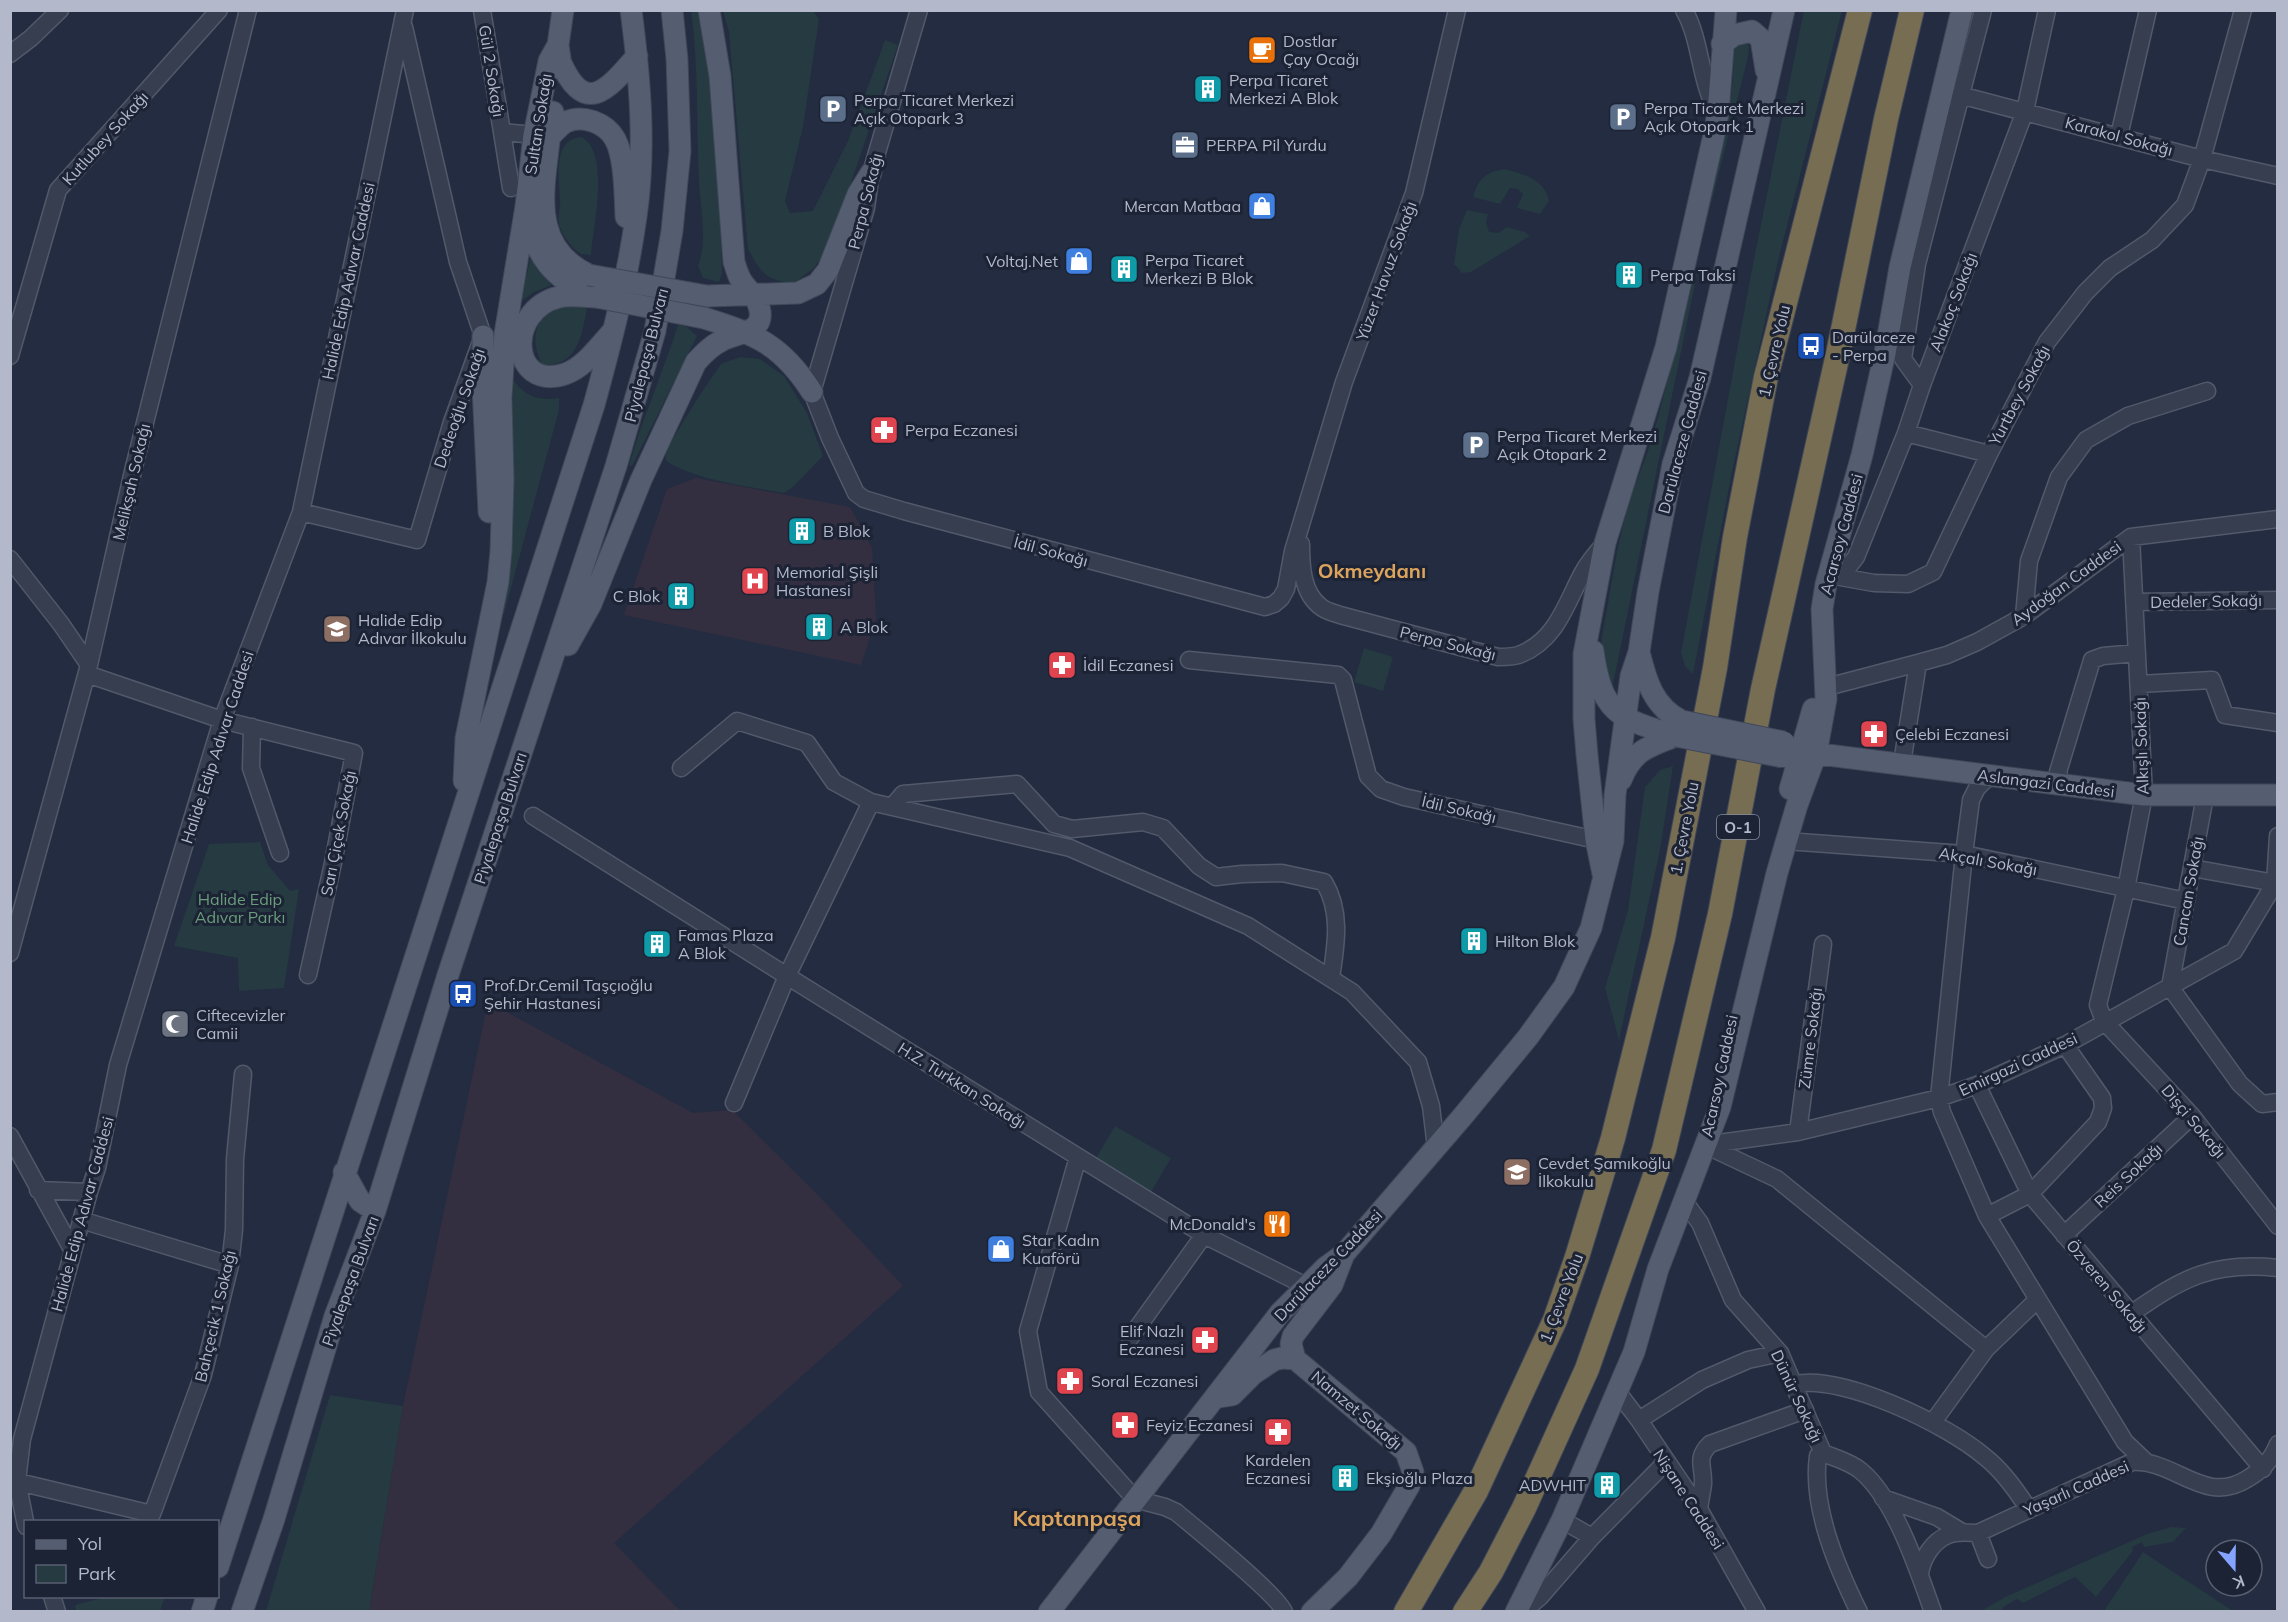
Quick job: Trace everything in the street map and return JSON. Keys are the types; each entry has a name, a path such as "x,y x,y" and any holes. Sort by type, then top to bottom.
{"highway":[{"name":"1. Çevre Yolu","path":"1406,1611 1476,1491 1555,1320 1577,1257 1613,1138 1663,939 1715,668 1737,526 1766,377 1860,10"},
{"name":"O-1","path":"1465,1611 1491,1572 1524,1508 1587,1369 1664,1150 1720,914 1763,689 1912,10"},
{"path":"1391,1611 1449,1540"}],"main road":[{"name":"Sultan Sokağı","path":"484,642 498,582 501,551 503,480 501,397 505,334 526,206 560,54 563,10"},
{"path":"219,1564 594,405 614,331 636,215 640,153 637,56 631,10"},
{"name":"Piyalepaşa Bulvarı","path":"243,1611 274,1519 335,1316 375,1211 448,975 545,684 636,401 655,331 672,231 680,151 677,59 672,10"},
{"path":"545,684 591,604 642,480 696,362 706,351 722,340 735,334 749,333 758,322 760,309 753,294 740,278 734,262 720,76 709,10"},
{"name":"Darülaceze Caddesi","path":"1049,1611 1280,1313 1326,1267 1344,1254 1528,1037 1564,987 1591,928 1604,878 1604,840 1584,719 1584,654 1605,543 1666,347 1718,113 1726,10"},
{"name":"Darülaceze Caddesi","path":"1604,840 1615,795 1631,675 1639,651 1673,464 1700,378 1784,10"},
{"name":"Acarsoy Caddesi","path":"1796,751 1827,687 1822,609 1823,574 1870,376 1893,246 1952,10"},
{"name":"Acarsoy Caddesi","path":"1796,751 1815,704 1811,607 1862,454 1885,353 1900,267 1962,10"},
{"path":"1722,44 1740,33 1752,31 1758,35 1764,47 1766,88"},
{"path":"560,54 574,87 582,93 590,94 607,87 637,56"},
{"path":"630,253 620,154 615,139 606,128 582,119 567,122 542,136 544,220 560,254 573,266 589,275 707,296 798,293 817,284 828,270 858,194 871,173"},
{"path":"526,206 531,232 540,254 551,270 563,280 596,297"},
{"path":"614,331 567,374 550,377 534,374 526,364 521,336 526,320 535,309 551,300 567,295 596,297 704,318 749,333 789,361 812,392"},
{"path":"465,801 466,738 484,642 490,552 483,336"},
{"name":"Aslangazi Caddesi","path":"1590,627 1596,670 1603,696 1610,706 1643,726 1679,728 1796,751 2144,795 2277,795"},
{"path":"1615,795 1625,770 1638,753 1679,728 1654,697 1644,675 1639,651"},
{"name":"Acarsoy Caddesi","path":"1516,1611 1562,1520 1634,1352 1658,1269 1720,1107 1782,840 1808,772 1796,751"},
{"path":"344,1172 360,1201 375,1211"},
{"name":"Namzet Sokağı","path":"1295,1359 1291,1344 1293,1336 1332,1285 1344,1254"},
{"name":"Namzet Sokağı","path":"1217,1397 1232,1395 1253,1374 1274,1360 1295,1359 1406,1452 1413,1472 1409,1486 1381,1534 1348,1577 1312,1611"}],"street":[{"path":"10,54 32,38 60,10"},
{"name":"Kutlubey Sokağı","path":"10,356 57,190 219,10"},
{"name":"Melikşah Sokağı","path":"10,953 88,669 133,471 248,10"},
{"name":"Gül 2 Sokağı","path":"482,10 511,189"},
{"name":"Perpa Sokağı","path":"812,392 866,208 871,173 919,10"},
{"name":"Yüzer Havuz Sokağı","path":"1300,528 1344,382 1369,320 1414,193 1457,10"},
{"path":"1684,10 1694,36 1710,100 1718,113"},
{"path":"1922,385 1903,358 1917,264 1983,10"},
{"name":"Alakoç Sokağı","path":"1823,574 1849,566 1856,557 1906,433 2025,111 2047,10"},
{"path":"2119,136 2148,10"},
{"name":"Yurtbey Sokağı","path":"1823,574 1874,583 1908,584 1933,572 1989,454 2047,342 2085,293 2110,268 2152,240 2185,205 2202,159 2243,10"},
{"name":"Dedeoğlu Sokağı","path":"301,512 417,540 452,422 483,336 458,262 404,15"},
{"name":"Halide Edip Adıvar Caddesi","path":"24,1520 14,1481 22,1438 97,1168 118,1065 222,720 301,512 404,15"},
{"name":"Karakol Sokağı","path":"1960,95 2202,159 2277,176"},
{"name":"Gül 2 Sokağı","path":"502,132 542,136"},
{"path":"2024,616 2029,561 2059,477 2086,440 2128,416 2207,391"},
{"name":"İdil Sokağı","path":"812,392 830,438 856,493 864,499 915,514 1265,607 1274,604 1286,589 1300,528"},
{"path":"1906,433 1989,454"},
{"name":"Aydoğan Caddesi","path":"1827,687 1947,655 1977,642 2024,616 2131,537 2277,519"},
{"name":"Perpa Sokağı","path":"1300,528 1302,570 1306,586 1322,608 1340,615 1498,657 1520,655 1548,637 1583,572 1605,543"},
{"name":"Alkışlı Sokağı","path":"2104,1021 2098,1005 2126,889 2144,795 2131,537"},
{"path":"10,559 61,624 88,669"},
{"name":"Dedeler Sokağı","path":"2134,602 2277,600"},
{"path":"2066,786 2058,772 2092,660 2103,656 2137,653"},
{"name":"İdil Sokağı","path":"1189,660 1338,675 1343,680 1368,776 1381,789 1404,797 1604,840"},
{"path":"1902,763 1918,663"},
{"name":"Sarı Çiçek Sokağı","path":"88,669 222,720 354,753 308,975"},
{"path":"2139,684 2212,680 2225,715 2277,723"},
{"path":"681,768 737,721 807,743 834,782 871,802 1070,848 1248,926 1352,992 1418,1062 1431,1106 1436,1148"},
{"path":"252,727 251,768 280,853"},
{"path":"1995,776 1985,780 1977,788 1971,800 1939,1098 1942,1112 1987,1216 2125,1442 2145,1461"},
{"path":"892,807 903,794 1017,784 1054,824 1072,829 1143,822 1162,828 1199,866 1216,877 1282,873 1324,882 1332,896 1337,935 1330,978"},
{"name":"Cancan Sokağı","path":"2170,987 2205,796"},
{"path":"734,1103 788,976 871,802"},
{"name":"H.Z. Turkkan Sokağı","path":"533,816 1204,1235 1306,1286"},
{"path":"2192,868 2276,883 2277,836"},
{"name":"Akçalı Sokağı","path":"1782,840 1964,854 2186,901"},
{"name":"Emirgazi Caddesi","path":"1704,1145 1798,1132 1939,1098 1977,1085 2065,1045 2104,1021 2234,951 2276,883"},
{"name":"Zümre Sokağı","path":"1798,1132 1823,944"},
{"path":"2170,987 2240,1084 2262,1104 2277,1102"},
{"name":"Dişçi Sokağı","path":"2104,1021 2192,1116 2277,1226"},
{"path":"1987,1216 2030,1194 2098,1122 2103,1108 2102,1098 2065,1045"},
{"name":"Bahçecik 1 Sokağı","path":"14,1481 152,1514 203,1375 230,1265 234,1230 235,1159 243,1074"},
{"name":"Özveren Sokağı","path":"1977,1085 2030,1194 2263,1469"},
{"name":"Reis Sokağı","path":"2064,1235 2192,1116"},
{"path":"10,1136 73,1251"},
{"path":"1704,1145 1777,1179 1986,1349"},
{"path":"1078,1157 1028,1331 1039,1392 1135,1499 1176,1512 1264,1589 1283,1607 1284,1611"},
{"path":"38,1190 89,1192"},
{"name":"Dünür Sokağı","path":"1684,1201 1700,1223 1733,1300 1780,1353 1823,1453 1860,1470 1883,1498 1899,1526 1934,1611"},
{"path":"81,1220 230,1265"},
{"path":"1130,1338 1204,1235"},
{"path":"2131,1314 2162,1292 2200,1272 2249,1265 2277,1268"},
{"path":"1933,1422 1986,1349 2037,1300"},
{"path":"1639,1420 1702,1380 1748,1360 1780,1353"},
{"path":"1795,1384 1815,1382 1848,1390 1883,1400 1933,1422 1985,1457 2015,1488 2029,1510"},
{"name":"Nişane Caddesi","path":"1616,1390 1699,1509 1752,1610"},
{"path":"1699,1509 1703,1482 1700,1464 1702,1452 1710,1444 1805,1410"},
{"name":"Yaşarlı Caddesi","path":"1920,1574 1922,1560 1948,1534 1970,1533 2029,1510 2132,1462 2145,1461 2211,1488 2234,1487 2263,1469 2277,1444"},
{"path":"1823,1453 1818,1456 1816,1467 1828,1541 1859,1611"},
{"path":"1522,1611 1540,1597 1592,1538 1666,1462"},
{"path":"1883,1498 1937,1517 1970,1533 1988,1559"},
{"path":"10,1517 24,1525"},
{"path":"1562,1520 1592,1538"}],"shaded area":[{"name":"Memorial Şişli Hastanesi","path":"696,478 850,507 872,548 876,618 861,665 624,615 667,489"},
{"path":"488,1002 693,1113 732,1110 815,1192 903,1286 614,1543 680,1611 369,1612 403,1406"}],"green space":[{"path":"1804,10 1842,11 1778,261 1732,472 1693,674 1685,666 1681,653 1752,269"},
{"path":"691,11 701,11 713,109 721,241 722,274 719,282 703,278 698,266 703,246 703,224"},
{"path":"723,11 813,11 819,19 803,127 785,201 790,213 813,211 848,141 885,40 898,45 830,244 814,268 794,283 777,280 765,274 748,249 729,32"},
{"path":"1745,42 1749,46 1748,57 1700,248 1696,252 1727,123 1731,97 1733,46"},
{"path":"581,137 590,145 596,157 598,173 597,209 591,255 581,254 574,249 560,228 559,221 561,153 572,139"},
{"path":"1505,169 1532,179 1543,187 1549,201 1540,214 1517,208 1523,194 1518,189 1510,188 1500,204 1473,197 1483,177"},
{"path":"1467,210 1488,214 1486,223 1489,232 1498,233 1507,227 1525,232 1530,236 1471,272 1462,273 1454,264 1459,229"},
{"path":"531,255 538,270 552,285 534,292 521,301"},
{"path":"1691,268 1698,269 1611,694 1602,664 1602,637 1617,552 1628,504 1659,414 1676,346"},
{"path":"576,303 588,304 577,346 564,360 555,364 543,365 535,340 541,321 552,311"},
{"path":"678,325 687,327 697,336 632,466 629,465 640,429"},
{"path":"740,357 760,359 784,376 807,413 823,456 793,487 784,493 708,478 666,461 666,450 721,364"},
{"path":"513,380 528,394 538,398 559,398 559,410 504,614 501,613 512,519"},
{"path":"1364,648 1393,657 1383,691 1354,682"},
{"path":"1673,766 1660,850 1619,1040 1605,988 1628,910 1645,787 1660,770"},
{"name":"Halide Edip Adıvar Parkı","path":"260,842 268,865 290,891 299,889 284,988 239,991 238,958 174,946 209,844"},
{"path":"1115,1126 1171,1158 1151,1192 1095,1160"},
{"path":"330,1395 403,1406 369,1611 266,1611"},
{"path":"2171,1527 2186,1528 2173,1542 2144,1547 2142,1542 2132,1547 2133,1551 2096,1597 2075,1577 2023,1603 2017,1599 2000,1611 1981,1611 2005,1597 2147,1534"},
{"path":"2143,1552 2204,1592 2204,1598 2213,1598 2233,1611 2104,1611"},
{"path":"102,1598 165,1598 160,1611 76,1611 75,1605"}],"place":[{"name":"Dostlar Çay Ocağı","path":"1262,50"},
{"name":"Perpa Ticaret Merkezi A Blok","path":"1208,89"},
{"name":"Perpa Ticaret Merkezi Açık Otopark 3","path":"833,109"},
{"name":"Perpa Ticaret Merkezi Açık Otopark 1","path":"1623,117"},
{"name":"PERPA Pil Yurdu","path":"1185,145"},
{"name":"Mercan Matbaa","path":"1262,206"},
{"name":"Voltaj.Net","path":"1079,261"},
{"name":"Perpa Ticaret Merkezi B Blok","path":"1124,269"},
{"name":"Perpa Taksi","path":"1629,275"},
{"name":"Darülaceze - Perpa","path":"1811,346"},
{"name":"Perpa Eczanesi","path":"884,430"},
{"name":"Perpa Ticaret Merkezi Açık Otopark 2","path":"1476,445"},
{"name":"B Blok","path":"802,531"},
{"name":"Memorial Şişli Hastanesi","path":"755,581"},
{"name":"C Blok","path":"681,596"},
{"name":"A Blok","path":"819,627"},
{"name":"Halide Edip Adıvar İlkokulu","path":"337,629"},
{"name":"İdil Eczanesi","path":"1062,665"},
{"name":"Çelebi Eczanesi","path":"1874,734"},
{"name":"Hilton Blok","path":"1474,941"},
{"name":"Famas Plaza A Blok","path":"657,944"},
{"name":"Prof.Dr.Cemil Taşçıoğlu Şehir Hastanesi","path":"463,994"},
{"name":"Ciftecevizler Camii","path":"175,1024"},
{"name":"Cevdet Şamıkoğlu İlkokulu","path":"1517,1172"},
{"name":"McDonald's","path":"1277,1224"},
{"name":"Star Kadın Kuaförü","path":"1001,1249"},
{"name":"Elif Nazlı Eczanesi","path":"1205,1340"},
{"name":"Soral Eczanesi","path":"1070,1381"},
{"name":"Feyiz Eczanesi","path":"1125,1425"},
{"name":"Kardelen Eczanesi","path":"1278,1432"},
{"name":"Ekşioğlu Plaza","path":"1345,1478"},
{"name":"ADWHIT","path":"1607,1485"}],"district":[{"name":"Okmeydanı","path":"1372,570"},
{"name":"Kaptanpaşa","path":"1077,1518"}]}
